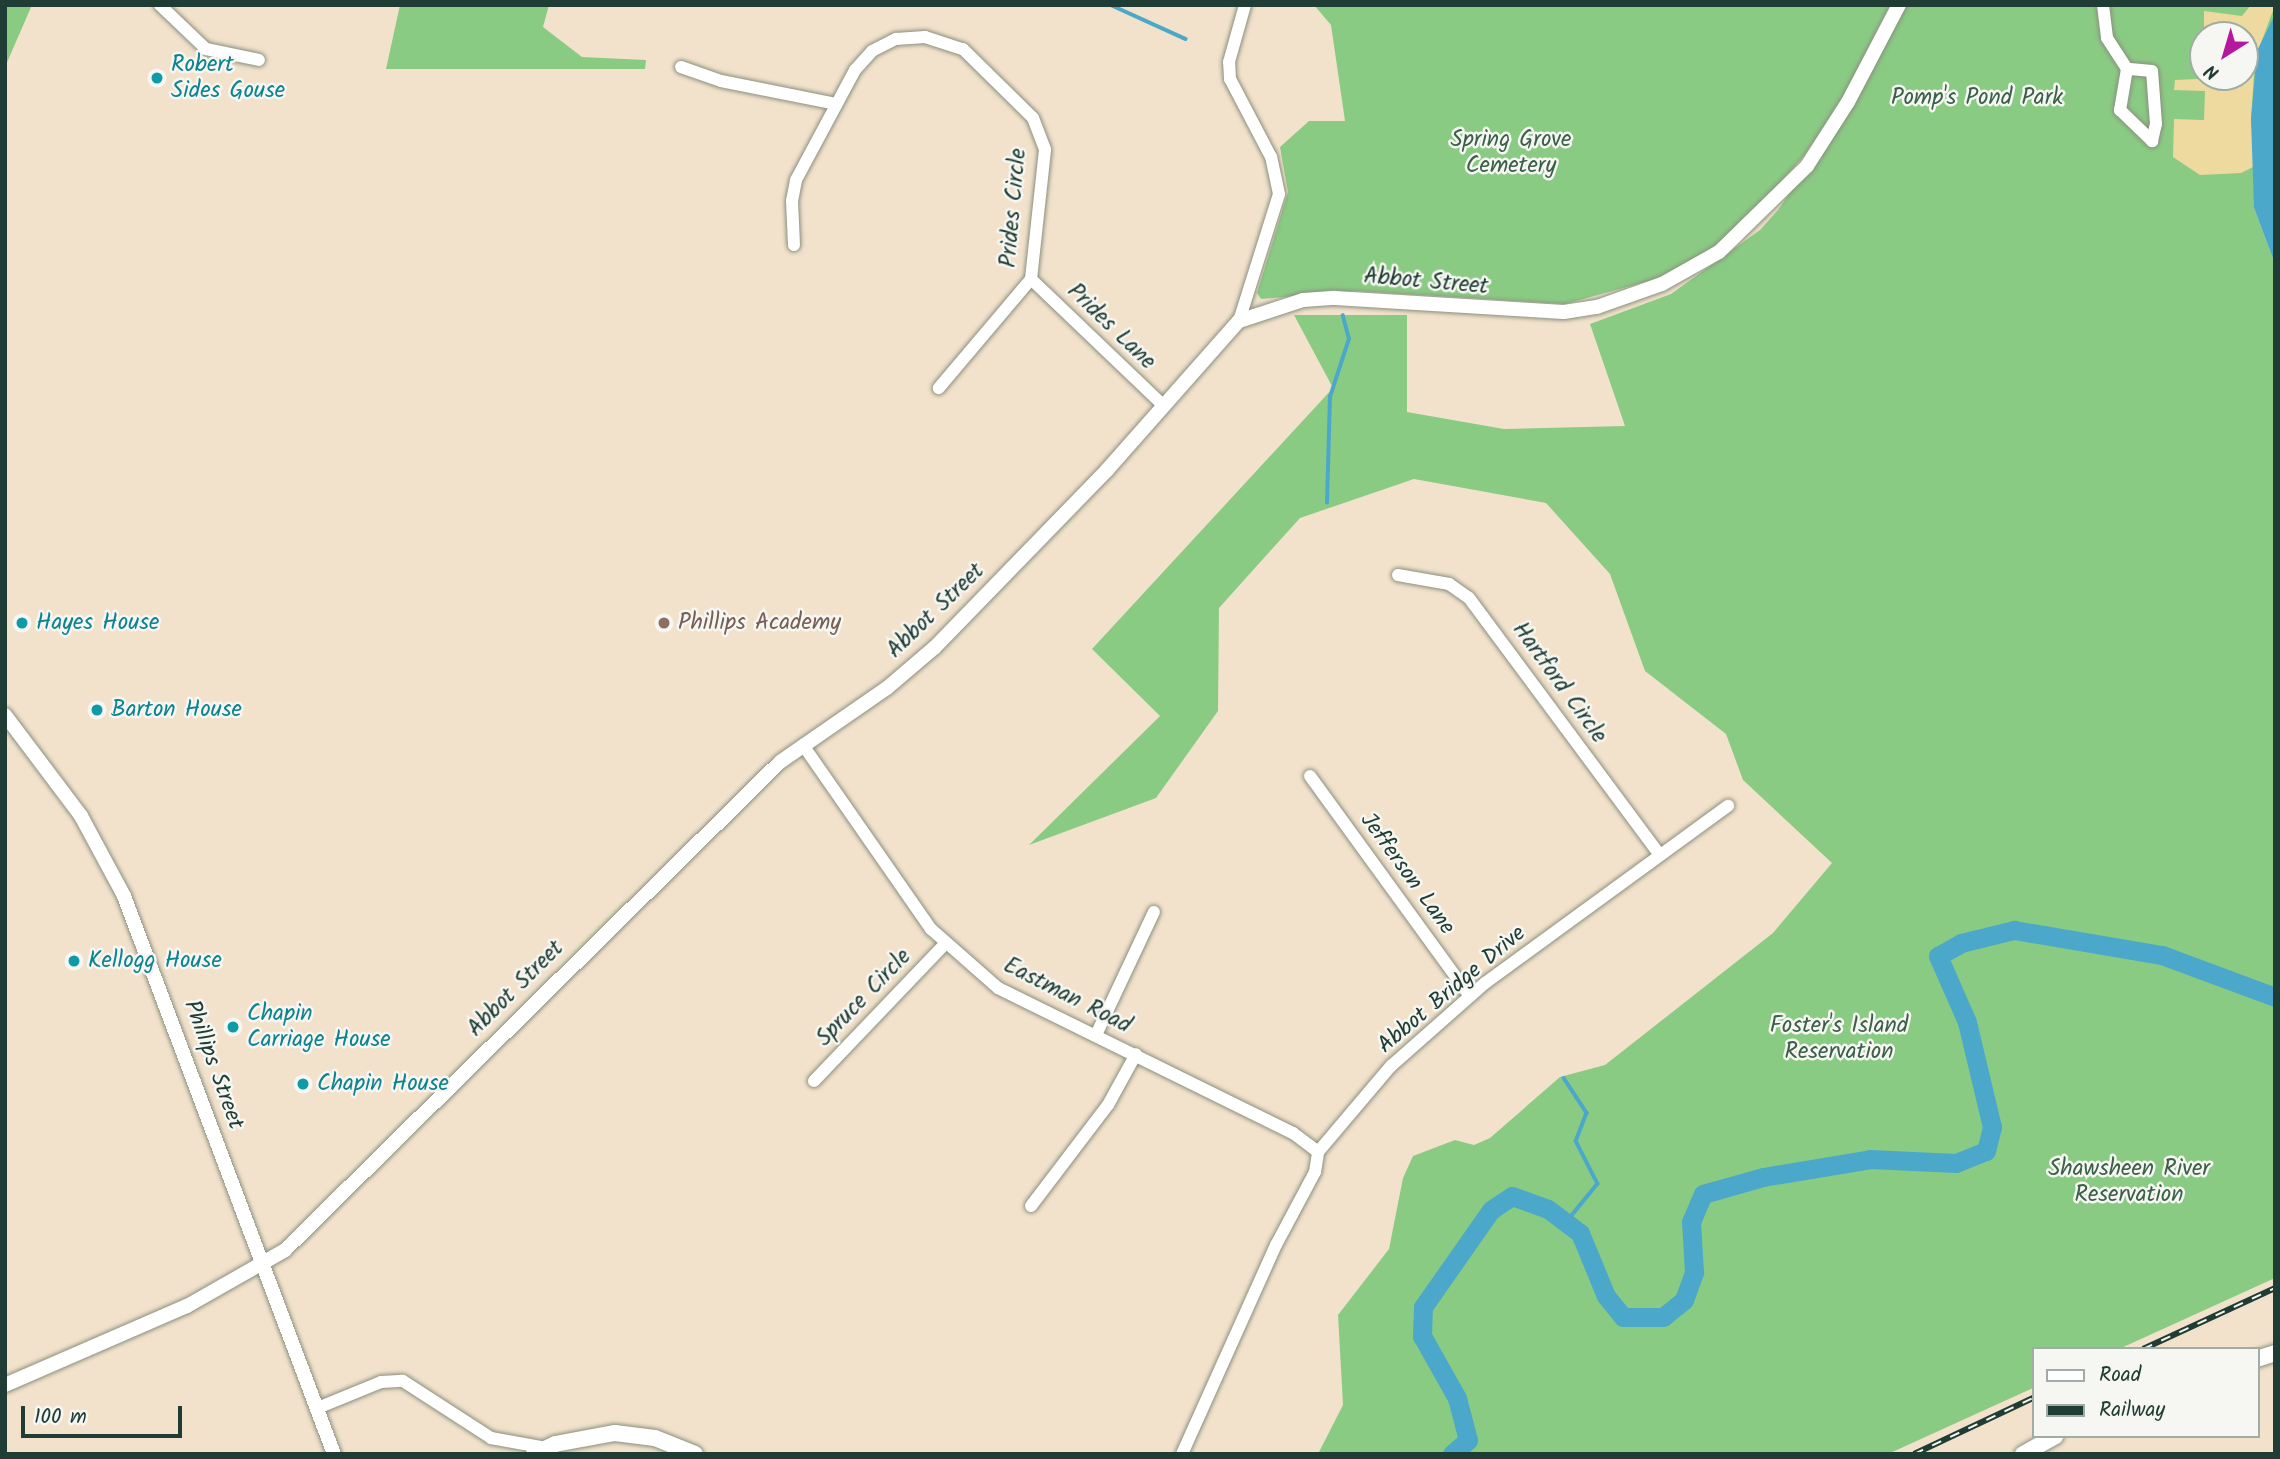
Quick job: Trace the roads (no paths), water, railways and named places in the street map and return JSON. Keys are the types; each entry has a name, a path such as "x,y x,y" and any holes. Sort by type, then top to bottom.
{"main road":[{"path":"540,1451 615,1433 655,1438 695,1454"},
{"path":"2023,1454 2051,1438"}],"street":[{"path":"160,5 206,49 259,60"},
{"path":"1239,321 1279,194 1271,157 1230,79 1229,62 1245,5"},
{"name":"Abbot Street","path":"5,1385 106,1345 264,1264 295,1241 705,834 803,745 879,695 935,647 1069,511 1239,321 1303,300 1335,298 1564,312 1597,307 1662,284 1719,252 1807,166 1899,5"},
{"path":"2103,5 2107,38 2127,69 2120,110 2152,141 2156,124 2152,71 2127,69"},
{"name":"Prides Circle","path":"794,245 792,201 796,180 855,69 885,43 925,37 963,49 1033,118 1045,150 1031,279 939,388"},
{"path":"681,67 721,81 836,104"},
{"name":"Prides Lane","path":"1031,279 1163,405"},
{"name":"Hartford Circle","path":"1398,575 1449,584 1469,598 1660,855"},
{"name":"Phillips Street","path":"5,715 81,816 124,896 320,1407 334,1454"},
{"name":"Eastman Road","path":"803,745 945,944 998,988 1293,1133 1318,1152"},
{"name":"Jefferson Lane","path":"1310,776 1470,996"},
{"name":"Abbot Bridge Drive","path":"1182,1454 1276,1245 1315,1172 1318,1152 1391,1066 1470,996 1728,806"},
{"path":"1096,1035 1154,912"},
{"name":"Spruce Circle","path":"814,1081 945,944"},
{"path":"1031,1206 1108,1105 1136,1054"},
{"path":"320,1407 381,1382 403,1381 491,1438 540,1451"}],"water":[{"path":"2275,14 2275,264 2254,208 2251,119 2253,91 2259,91 2259,47"}],"waterway":[{"path":"1111,5 1186,39"},
{"path":"1327,503 1330,397 1349,339 1343,316"},
{"path":"1452,1454 1468,1440 1457,1398 1422,1336 1423,1307 1491,1210 1512,1196 1548,1209 1580,1233 1606,1296 1623,1317 1663,1317 1684,1300 1694,1272 1691,1222 1703,1194 1763,1177 1870,1159 1956,1163 1986,1151 1992,1127 1967,1022 1938,956 1961,943 2014,930 2162,955 2275,997"},
{"path":"1564,1078 1587,1113 1576,1141 1598,1184 1566,1223"}],"railway":[{"path":"2147,1347 2275,1288"},
{"path":"1914,1454 2032,1398"}],"place":[{"name":"Robert Sides Gouse","path":"157,78"},
{"name":"Hayes House","path":"22,623"},
{"name":"Phillips Academy","path":"664,623"},
{"name":"Barton House","path":"97,710"},
{"name":"Kellogg House","path":"74,961"},
{"name":"Chapin Carriage House","path":"233,1027"},
{"name":"Chapin House","path":"303,1084"}],"park label":[{"name":"Pomp's Pond Park","path":"1977,98"},
{"name":"Spring Grove Cemetery","path":"1511,153"},
{"name":"Foster's Island Reservation","path":"1839,1039"},
{"name":"Shawsheen River Reservation","path":"2129,1182"}]}
